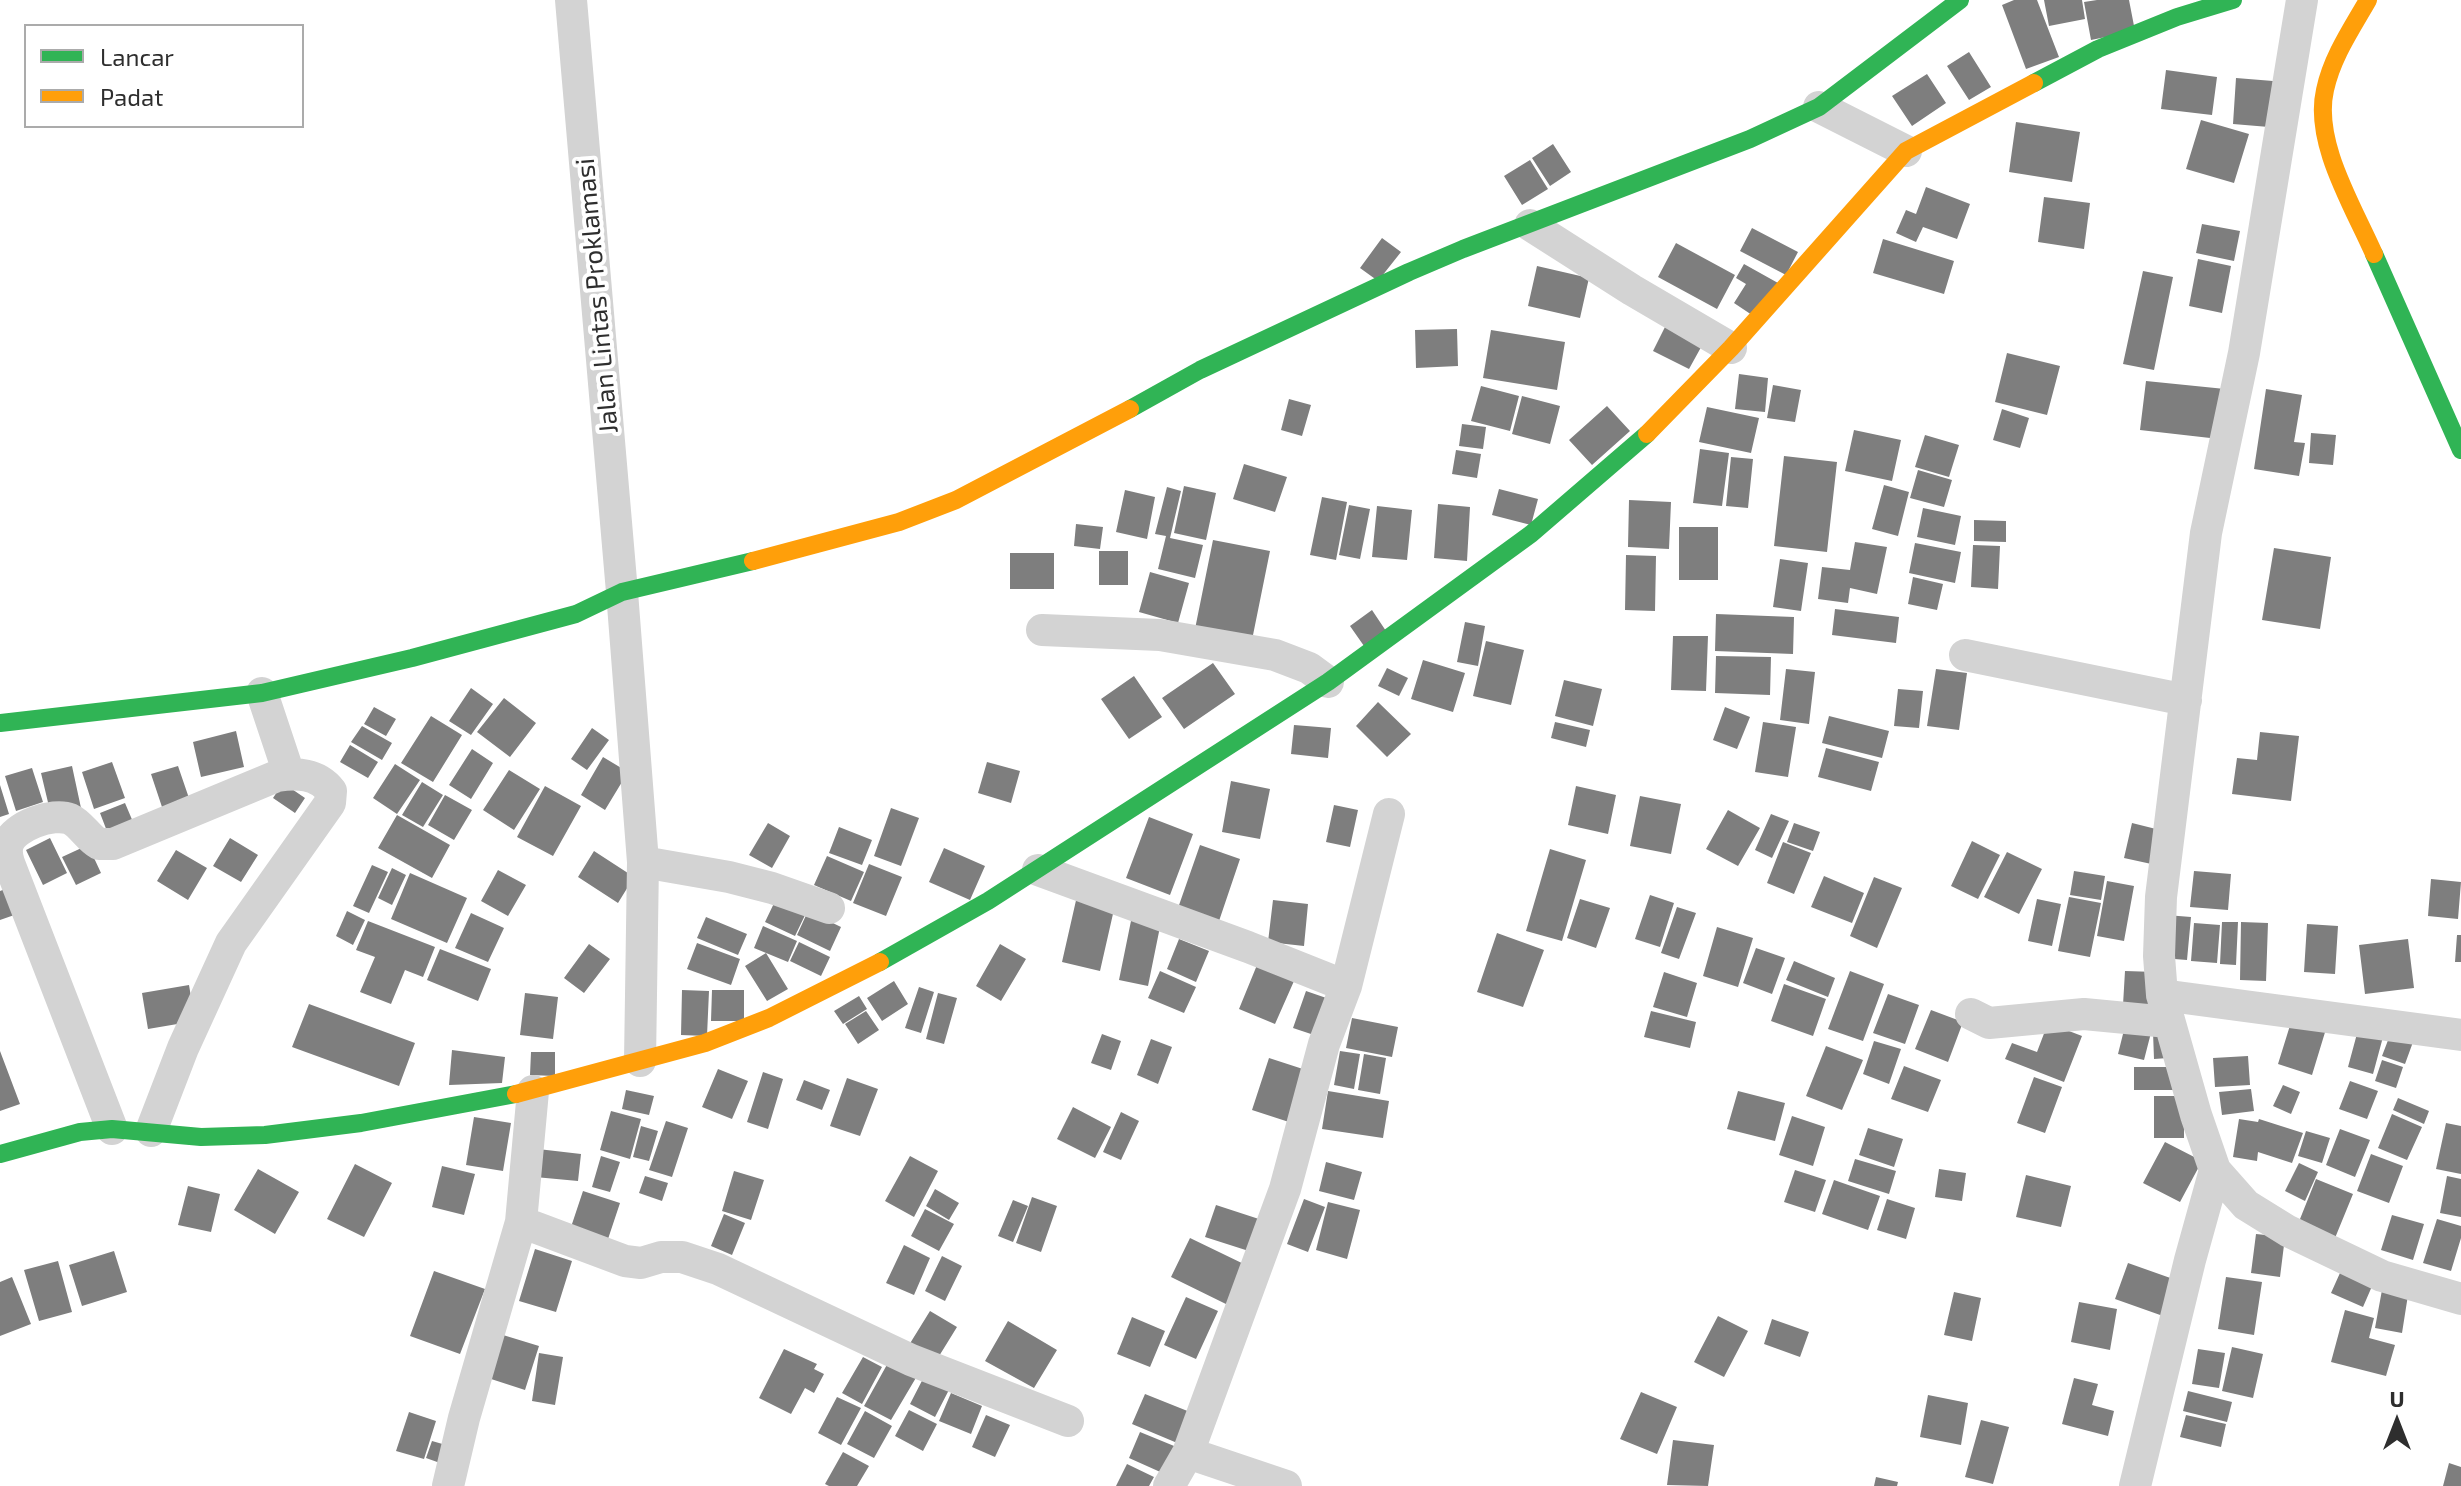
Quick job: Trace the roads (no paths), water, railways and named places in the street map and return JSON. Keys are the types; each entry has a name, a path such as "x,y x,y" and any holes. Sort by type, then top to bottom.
{"street":[{"name":"Jalan Lintas Proklamasi","path":"571,0 643,862 640,1061"},
{"path":"0,723 262,693 412,658 576,614 622,592 725,569 899,522 956,500 1082,436 1200,370 1409,272 1750,139 1819,107 1960,0"},
{"path":"0,1154 80,1132 112,1129 201,1137 265,1135 361,1123 533,1091 705,1043 769,1018 866,970 1038,870 1328,682 1531,534 1660,422 1731,348 1906,151 2098,49 2177,17 2233,0"},
{"path":"2302,0 2244,353 2206,533 2161,897 2159,956 2165,1009 2215,1170 2246,1205 2288,1231 2382,1276 2461,1299"},
{"path":"2368,0 2326,80 2320,106 2321,127 2327,147 2461,450"},
{"path":"1819,107 1906,151"},
{"path":"1530,225 1731,348"},
{"path":"1042,630 1160,635 1275,655 1309,668 1328,682"},
{"path":"1965,655 2186,700"},
{"path":"262,693 289,774"},
{"path":"112,1129 9,863 7,845 12,836 31,823 58,818 72,820 99,844 113,844 277,776 300,774 322,781 331,791 331,799 231,943 183,1048 151,1131"},
{"path":"1169,1486 1188,1453 1285,1189 1324,1044 1346,986 1389,814"},
{"path":"643,862 729,877 829,908"},
{"path":"1038,870 1346,986"},
{"path":"1971,1014 1989,1023 2165,1009 2461,1035"},
{"path":"448,1486 464,1418 521,1222 533,1091"},
{"path":"2135,1486 2215,1170"},
{"path":"521,1222 625,1261 641,1263 661,1257 682,1257 718,1269 911,1360 1068,1421"},
{"path":"1188,1453 1286,1486"}]}
